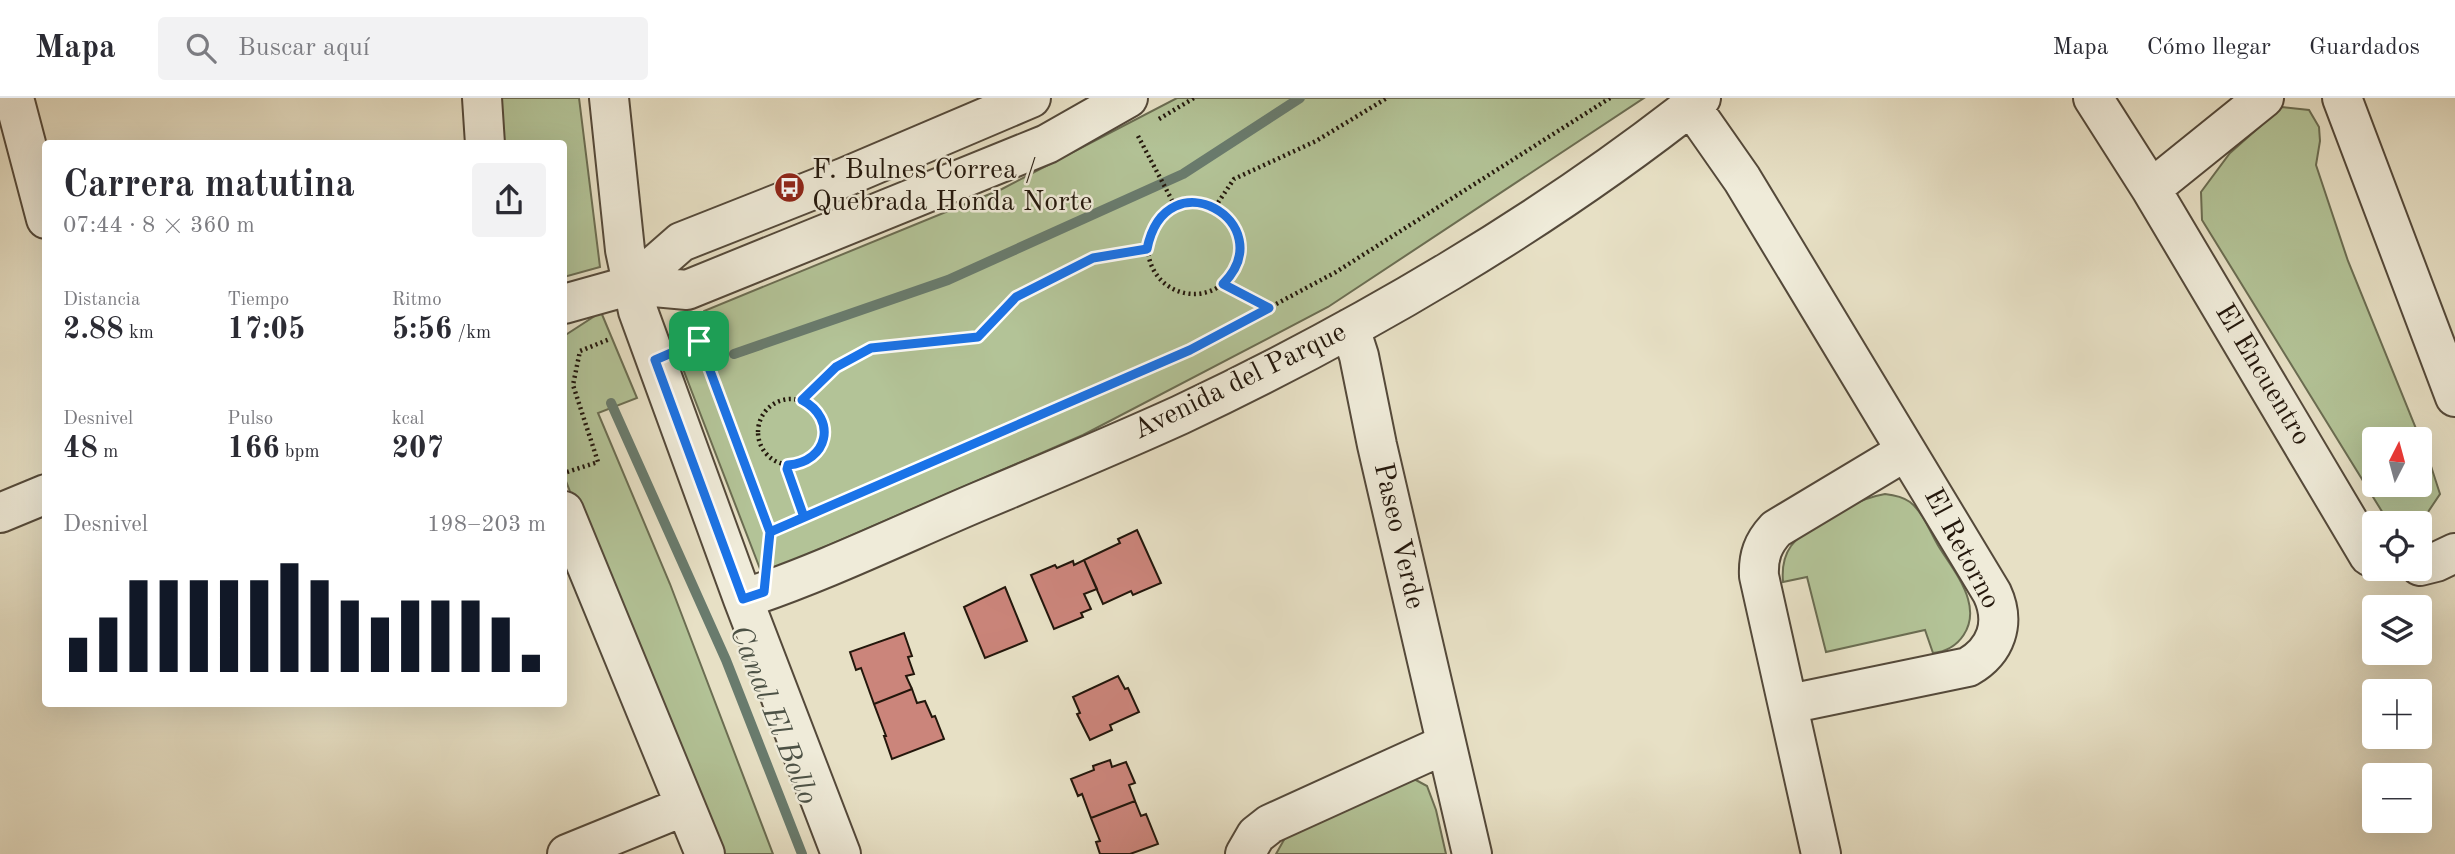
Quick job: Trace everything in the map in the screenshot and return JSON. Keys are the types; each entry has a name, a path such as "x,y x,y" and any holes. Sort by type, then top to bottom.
{"street":[{"path":"14,98 42,204"},
{"path":"482,98 485,140"},
{"path":"608,98 623,238 638,311 655,360 754,596 841,854"},
{"path":"632,285 681,242 843,178 1029,98 1046,144"},
{"name":"El Encuentro","path":"2093,98 2151,189 2362,544"},
{"path":"2151,189 2264,98"},
{"path":"2342,98 2455,397"},
{"name":"Avenida del Parque","path":"754,596 1180,415 1350,328 1500,239 1597,174 1696,102"},
{"name":"El Retorno","path":"1696,102 1996,601 1999,617 1995,640 1984,656 1968,667 1789,704"},
{"path":"567,303 632,285 687,290 1046,144 1132,115"},
{"name":"Paseo Verde","path":"1350,328 1359,356 1377,445 1472,854"},
{"path":"1821,854 1759,576 1762,549 1771,535 1785,523 1906,451"},
{"path":"0,513 42,496"},
{"path":"567,519 705,854"},
{"path":"2432,563 2455,553"},
{"path":"1245,854 1256,835 1270,824 1446,744"},
{"path":"567,854 685,806"}],"path":[{"path":"1215,207 1234,179 1316,141 1387,98"},
{"path":"770,532 1190,350 1336,272 1610,98"},
{"path":"1132,115 1174,203"},
{"path":"1200,202 1215,207 1235,226 1240,241 1238,261 1231,276 1209,292 1190,295 1174,291 1156,276 1150,265 1147,249 1150,232 1158,218 1174,203 1200,202"},
{"path":"802,400 836,367 871,348 978,337 1016,297 1093,258 1147,249"},
{"path":"1223,284 1269,308"},
{"path":"687,290 699,341 770,532 754,596"},
{"path":"567,472 598,462 573,385 580,351 631,331 639,353 655,360 699,341"},
{"path":"780,400 802,400 812,405 824,423 822,444 808,461 788,465 776,462 768,456 757,436 762,414 780,400"},
{"path":"788,465 787,469 804,517"}],"green space":[{"path":"492,98 579,98 600,267 567,276 567,140 496,140"},
{"path":"1177,98 1644,98 1328,307 1083,435 762,574 680,361 704,311 1002,189"},
{"path":"2282,107 2309,110 2319,127 2316,165 2348,261 2415,427 2362,427 2362,479 2202,220 2201,192 2230,153"},
{"path":"601,312 637,398 598,413 670,584 773,854 711,854 567,484 567,334"},
{"path":"2432,469 2440,494 2429,511 2382,511 2373,497 2432,497"},
{"path":"1885,494 1907,500 1923,517 1966,592 1970,609 1968,627 1958,642 1943,651 1933,653 1925,630 1826,652 1807,577 1783,582 1786,555 1799,538 1821,521 1862,501"},
{"path":"1414,779 1427,786 1436,810 1446,854 1276,854 1285,838 1294,832"}],"building":[{"path":"1137,530 1161,583 1133,595 1131,591 1103,604 1084,560 1120,543 1118,539"},
{"path":"1084,560 1097,589 1084,594 1091,609 1081,613 1083,617 1054,629 1031,575 1055,565 1057,568 1073,561 1074,565"},
{"path":"1005,587 1027,641 985,658 964,607"},
{"path":"904,633 912,656 908,657 914,674 906,676 912,689 874,704 861,668 856,670 850,652"},
{"path":"1118,676 1125,689 1128,688 1139,712 1110,725 1112,730 1090,740 1077,714 1080,713 1073,697"},
{"path":"912,689 917,703 925,701 932,717 935,716 944,739 892,759 874,704"},
{"path":"1110,760 1112,767 1126,762 1135,783 1129,785 1135,801 1091,818 1082,794 1078,796 1071,779"},
{"path":"1135,801 1141,816 1146,814 1158,844 1130,854 1100,854 1096,842 1100,841 1091,818"}],"waterway":[{"path":"734,354 948,280 1183,174 1300,98"},
{"name":"Canal El Bollo","path":"611,403 726,660 802,854"}],"place":[{"name":"F. Bulnes Correa / Quebrada Honda Norte","path":"789,187"}],"route":[{"path":"699,341 655,360 743,599 764,592 770,532 804,517 787,469 788,465 808,461 822,444 824,423 812,405 802,400 836,367 871,348 978,337 1016,297 1093,258 1147,249 1150,232 1158,218 1175,205 1191,202 1215,207 1235,226 1240,241 1238,261 1231,276 1223,284 1269,308 1190,350 770,532 699,341"}]}
